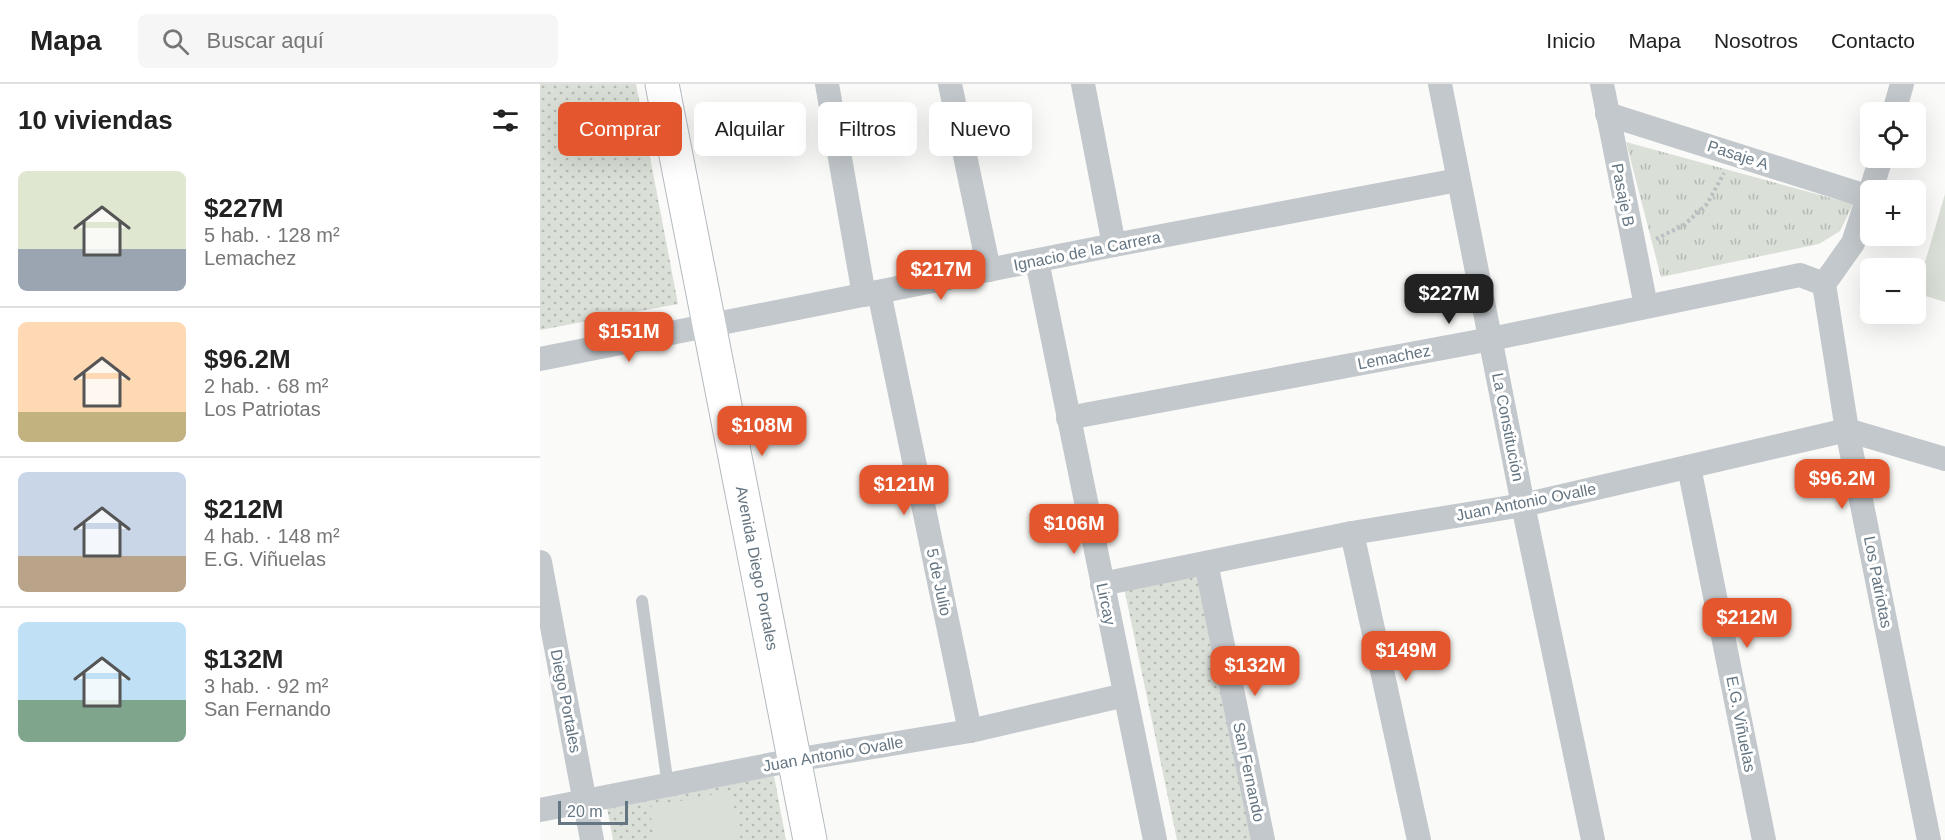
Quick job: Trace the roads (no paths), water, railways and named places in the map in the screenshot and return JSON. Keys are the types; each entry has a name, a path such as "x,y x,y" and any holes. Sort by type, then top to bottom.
{"street":[{"name":"Avenida Diego Portales","path":"662,84 810,840"},
{"name":"5 de Julio","path":"827,84 970,731"},
{"path":"950,84 989,270"},
{"path":"1083,84 1114,245"},
{"name":"La Constitución","path":"1440,84 1523,505 1593,840"},
{"name":"Pasaje B","path":"1602,84 1646,306"},
{"path":"1897,102 1902,84"},
{"name":"Pasaje A","path":"1607,114 1860,190"},
{"name":"Ignacio de la Carrera","path":"540,359 1114,245 1458,180"},
{"path":"1824,284 1852,243 1860,221"},
{"name":"Lircay","path":"1037,261 1155,840"},
{"name":"Lemachez","path":"1068,418 1491,339 1800,275 1824,284"},
{"name":"Los Patriotas","path":"1824,284 1847,430 1929,840"},
{"name":"Juan Antonio Ovalle","path":"1102,584 1352,533 1523,505 1847,430 1945,459"},
{"name":"E.G. Viñuelas","path":"1689,467 1764,840"},
{"path":"1352,533 1419,840"},
{"name":"Diego Portales","path":"540,562 592,840"},
{"name":"San Fernando","path":"1206,562 1263,840"},
{"name":"Juan Antonio Ovalle","path":"540,810 794,760 970,731 1125,695"}],"lane":[{"path":"642,601 668,786"}]}
